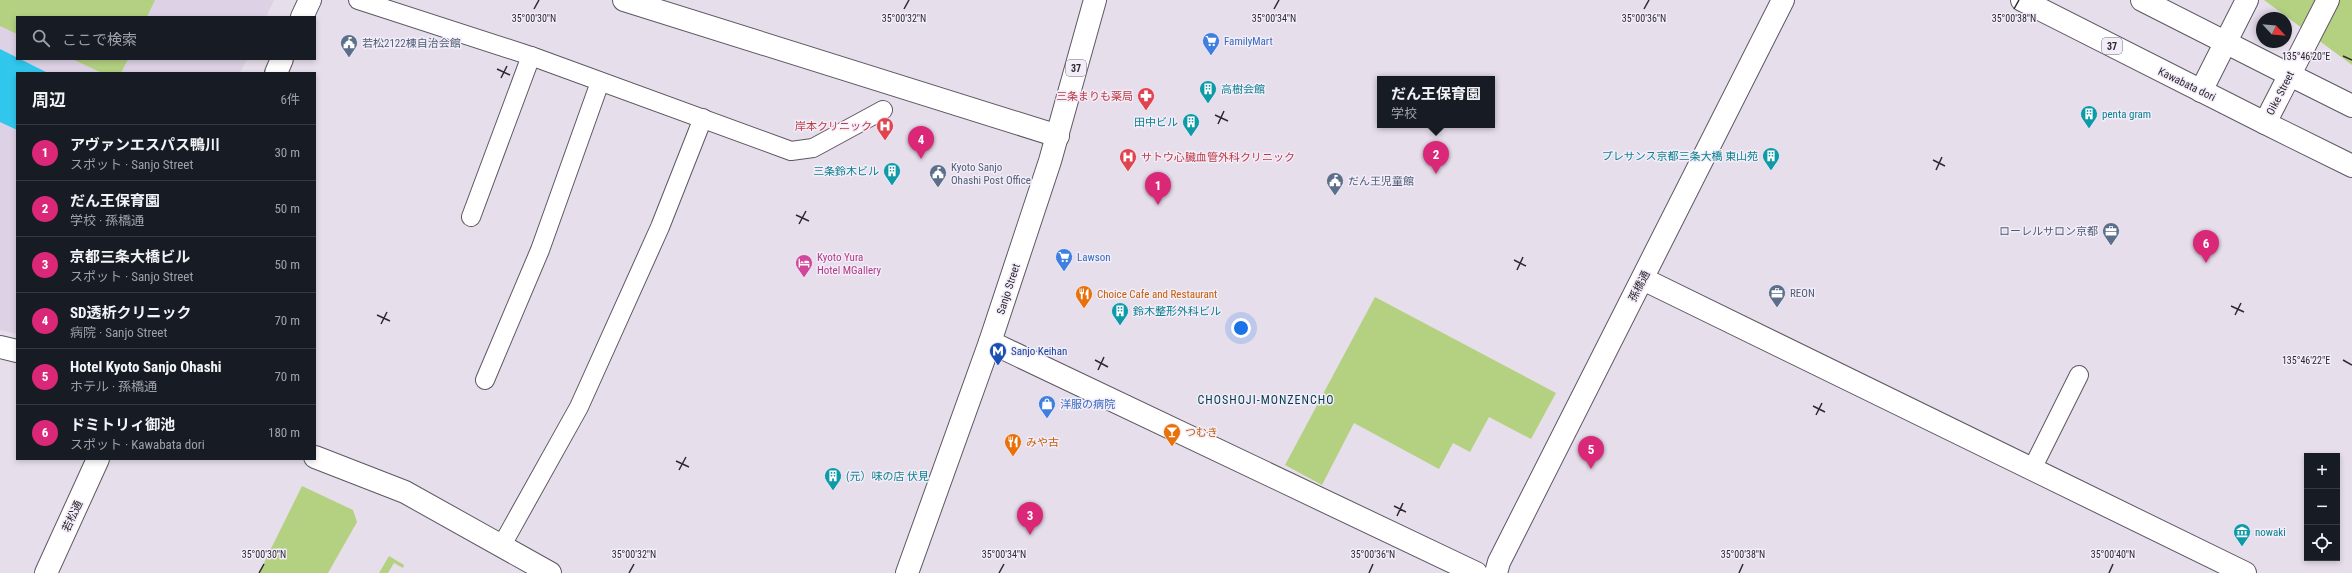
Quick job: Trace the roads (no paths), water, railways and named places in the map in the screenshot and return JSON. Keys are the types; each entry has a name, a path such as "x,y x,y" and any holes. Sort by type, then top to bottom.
{"street":[{"path":"302,16 310,0"},
{"path":"624,0 1058,136"},
{"name":"Sanjo Street","path":"907,573 990,342 1058,136 1095,0"},
{"name":"孫橋通","path":"1496,573 1499,562 1784,0"},
{"name":"Kawabata dori","path":"2022,0 2352,166"},
{"path":"2142,0 2352,106"},
{"path":"2202,91 2247,0"},
{"name":"Oike Street","path":"2265,123 2328,0"},
{"path":"276,72 282,60"},
{"path":"1643,279 2245,573"},
{"path":"990,342 1476,573"},
{"path":"0,347 16,351"},
{"path":"316,457 405,492 550,573"},
{"name":"若松通","path":"46,573 98,460"}],"lane":[{"path":"358,0 531,56 791,151 813,148 883,110"},
{"path":"471,217 531,56"},
{"path":"485,380 540,250 600,82"},
{"path":"502,545 579,407 660,227 703,118"},
{"path":"2032,469 2079,375"}],"water":[{"path":"0,49 16,57 16,60 22,60 46,72 16,72 16,130 0,122"}],"place":[{"name":"FamilyMart","path":"1211,56"},
{"name":"若松2122棟自治会館","path":"349,58"},
{"name":"高樹会館","path":"1208,104"},
{"name":"三条まりも薬局","path":"1146,111"},
{"name":"penta gram","path":"2089,129"},
{"name":"田中ビル","path":"1191,137"},
{"name":"岸本クリニック","path":"885,141"},
{"name":"SD透析クリニック","path":"921,159"},
{"name":"プレサンス京都三条大橋 東山苑","path":"1771,171"},
{"name":"サトウ心臓血管外科クリニック","path":"1128,172"},
{"name":"だん王保育園","path":"1436,174"},
{"name":"三条鈴木ビル","path":"892,186"},
{"name":"Kyoto Sanjo Ohashi Post Office","path":"938,188"},
{"name":"だん王児童館","path":"1335,196"},
{"name":"アヴァンエスパス鴨川","path":"1158,205"},
{"name":"ローレルサロン京都","path":"2111,246"},
{"name":"ドミトリィ御池","path":"2206,263"},
{"name":"Lawson","path":"1064,272"},
{"name":"Kyoto Yura Hotel MGallery","path":"804,278"},
{"name":"REON","path":"1777,308"},
{"name":"Choice Cafe and Restaurant","path":"1084,309"},
{"name":"鈴木整形外科ビル","path":"1120,326"},
{"name":"Sanjo Keihan","path":"998,366"},
{"name":"洋服の病院","path":"1047,419"},
{"name":"つむき","path":"1172,447"},
{"name":"みや古","path":"1013,457"},
{"name":"Hotel Kyoto Sanjo Ohashi","path":"1591,469"},
{"name":"(元）味の店 伏見","path":"833,491"},
{"name":"京都三条大橋ビル","path":"1030,535"},
{"name":"nowaki","path":"2242,547"}],"district":[{"name":"CHOSHOJI-MONZENCHO","path":"1266,400"}]}
